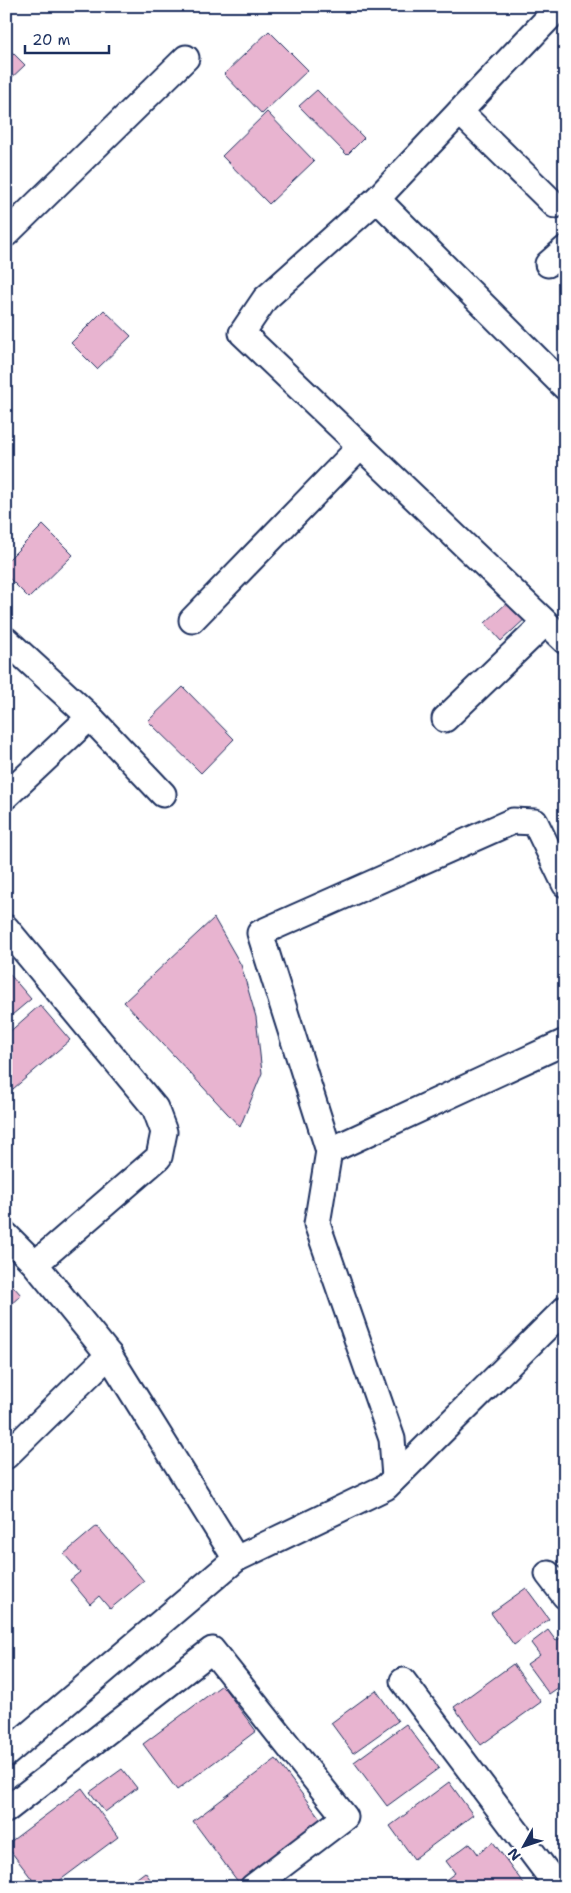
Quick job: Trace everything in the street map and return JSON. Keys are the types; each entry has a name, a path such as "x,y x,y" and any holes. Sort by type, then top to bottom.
{"street":[{"path":"565,10 561,6 377,199 265,299 242,333 565,642"},
{"path":"6,234 186,58"},
{"path":"460,112 555,205"},
{"path":"377,199 565,387"},
{"path":"192,620 361,446"},
{"path":"445,719 544,623"},
{"path":"6,640 90,717 163,794"},
{"path":"6,796 90,717"},
{"path":"395,1477 392,1439 318,1224 329,1151 260,933 513,821 535,822 565,884"},
{"path":"6,928 155,1108 164,1132 159,1157 35,1264"},
{"path":"329,1151 565,1042"},
{"path":"6,1235 35,1264 109,1355 236,1559"},
{"path":"6,1754 236,1559 386,1488 565,1309"},
{"path":"6,1456 109,1355"},
{"path":"548,1574 565,1596"},
{"path":"6,1810 212,1650 345,1817 253,1887"},
{"path":"403,1681 558,1887"}],"building":[{"path":"269,31 308,70 262,114 224,74"},
{"path":"6,46 25,65 6,83"},
{"path":"317,90 364,138 347,155 299,106"},
{"path":"267,112 314,161 269,204 222,156"},
{"path":"104,310 131,336 97,369 71,343"},
{"path":"43,525 73,555 29,598 6,575 6,562"},
{"path":"511,599 527,617 501,641 485,623"},
{"path":"183,687 234,739 201,773 148,721"},
{"path":"214,918 241,965 256,1017 262,1073 240,1127 124,1002"},
{"path":"6,970 31,999 6,1020"},
{"path":"40,1005 70,1040 6,1095 6,1035"},
{"path":"6,1278 21,1295 6,1309"},
{"path":"97,1526 144,1581 110,1609 99,1596 90,1604 70,1580 80,1572 64,1554"},
{"path":"526,1588 549,1619 514,1645 491,1613"},
{"path":"548,1630 556,1641 565,1635 565,1683 549,1694 527,1664 540,1655 531,1643"},
{"path":"513,1664 541,1702 481,1745 454,1707"},
{"path":"222,1685 256,1731 177,1790 143,1744"},
{"path":"376,1690 398,1721 353,1753 331,1723"},
{"path":"406,1724 439,1768 387,1806 354,1762"},
{"path":"276,1759 325,1825 242,1887 193,1821"},
{"path":"122,1769 137,1788 105,1812 90,1792"},
{"path":"449,1782 473,1815 414,1859 390,1826"},
{"path":"82,1788 118,1837 51,1887 38,1887 6,1845"},
{"path":"493,1842 526,1887 436,1887 455,1873 446,1861 470,1843 478,1854"},
{"path":"145,1872 156,1887 125,1887"}]}
